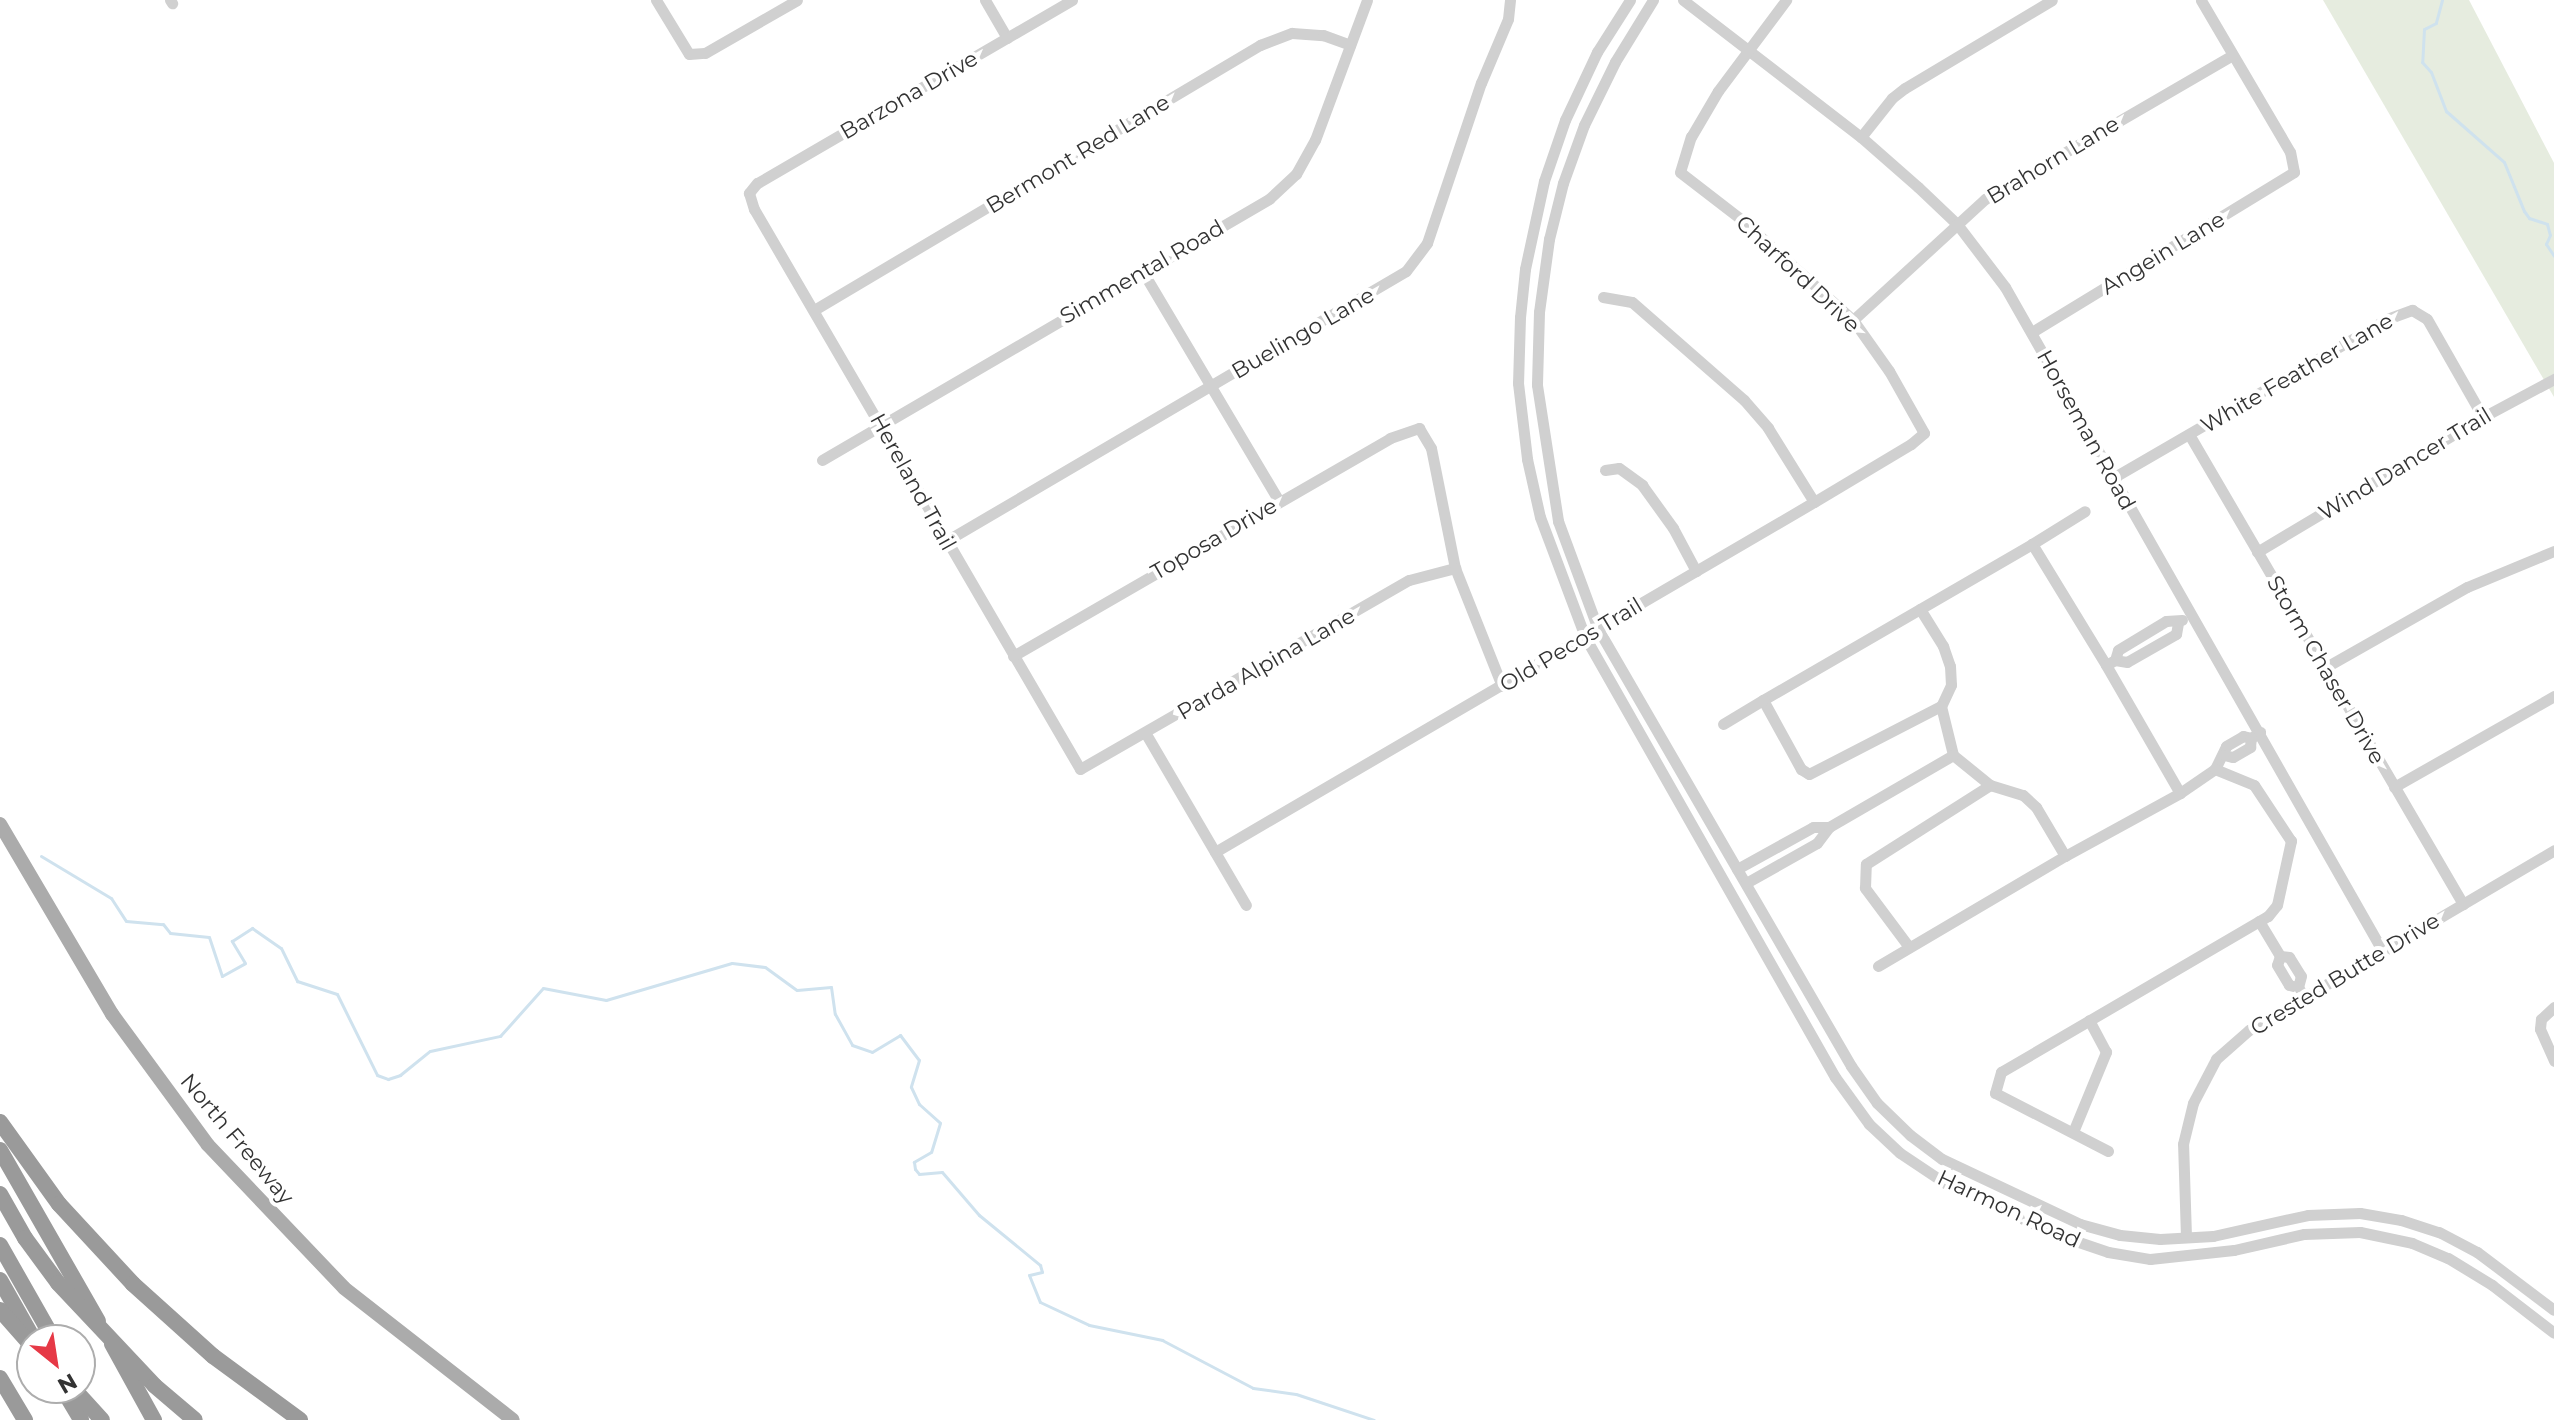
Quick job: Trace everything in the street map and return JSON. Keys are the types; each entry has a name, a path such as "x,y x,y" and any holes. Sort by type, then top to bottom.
{"highway":[{"path":"0,1122 59,1204 133,1284 213,1356 300,1420"},
{"path":"0,1150 154,1420"},
{"path":"0,1194 25,1238 58,1283 155,1386 195,1420"},
{"path":"0,1245 45,1324"},
{"path":"0,1280 25,1324"},
{"path":"0,1310 16,1328"},
{"path":"0,1378 25,1420"},
{"path":"87,1404 101,1420"}],"main road":[{"name":"North Freeway","path":"0,824 112,1014 208,1145 344,1288 389,1327 513,1420"}],"street":[{"path":"656,0 689,54 705,53 797,0"},
{"path":"985,0 1007,38"},
{"name":"Barzona Drive","path":"749,193 757,183 1072,0"},
{"name":"Simmental Road","path":"822,460 1269,199 1296,174 1315,140 1367,0"},
{"name":"Buelingo Lane","path":"946,541 1406,271 1427,243 1481,83 1508,19 1510,0"},
{"name":"Harmon Road","path":"1630,0 1597,52 1565,120 1544,181 1525,269 1520,317 1518,383 1527,459 1540,517 1585,637 1835,1077 1869,1124 1900,1153 1945,1183 2058,1235 2108,1252 2150,1259 2185,1258 2304,1234 2360,1232 2412,1243 2448,1258 2492,1285 2554,1333"},
{"name":"Harmon Road","path":"1653,0 1615,62 1584,125 1563,183 1549,239 1539,312 1537,385 1558,521 1598,629 1851,1066 1877,1103 1910,1135 1942,1159 2080,1224 2120,1235 2186,1237 2213,1236 2308,1215 2360,1213 2401,1220 2439,1232 2477,1252 2554,1310"},
{"name":"Horseman Road","path":"1683,0 1861,137 1957,224 2005,287 2111,479 2192,615 2255,735 2382,950"},
{"path":"1747,49 1786,0"},
{"path":"1861,137 1884,107 1905,88 2052,0"},
{"path":"2201,0 2232,55"},
{"name":"Bermont Red Lane","path":"814,310 1260,45 1292,33 1323,35 1350,45"},
{"name":"Charford Drive","path":"1747,49 1691,137 1680,172 1742,220 1853,320 1889,371 1924,433"},
{"name":"Angein Lane","path":"2032,332 2294,172 2290,152 2232,55"},
{"name":"Brahorn Lane","path":"1853,320 1985,199 2232,55"},
{"name":"Hereland Trail","path":"749,193 754,209 1080,769"},
{"path":"1143,272 1279,501"},
{"path":"1603,297 1632,302 1744,400 1768,428 1814,502"},
{"name":"White Feather Lane","path":"2111,479 2190,436 2387,319 2412,310 2427,319 2483,417"},
{"name":"Wind Dancer Trail","path":"2257,552 2483,417 2554,379"},
{"name":"Toposa Drive","path":"1013,656 1390,438 1419,428 1431,448 1455,568"},
{"name":"Old Pecos Trail","path":"1215,852 1814,502 1911,444 1924,433"},
{"name":"Storm Chaser Drive","path":"2190,436 2463,904"},
{"path":"1605,470 1619,468 1642,485 1673,528 1696,571"},
{"path":"1723,724 2085,511"},
{"path":"2032,544 2110,663 2180,793"},
{"path":"2326,667 2467,587 2554,551"},
{"path":"1455,568 1502,686"},
{"name":"Parda Alpina Lane","path":"1080,769 1146,734 1409,580 1455,568"},
{"path":"1763,700 1801,769 1809,774 1941,706 1951,685 1950,666 1943,646 1920,609"},
{"path":"2110,663 2127,662 2176,634 2178,623 2192,615"},
{"path":"2394,787 2554,696"},
{"path":"1941,706 1953,755 1990,785 2023,795 2036,807 2065,856"},
{"path":"1146,734 1246,905"},
{"path":"1878,966 2065,856 2180,793 2215,769 2226,746 2243,736 2255,735"},
{"path":"1746,883 1817,843 1829,827 1953,755"},
{"path":"2108,1151 1995,1093 2001,1072 2259,921 2277,905 2291,841 2254,785 2215,769"},
{"path":"1909,947 1865,888 1866,864 1990,785"},
{"path":"1737,869 1813,827 1829,827"},
{"name":"Crested Butte Drive","path":"2186,1237 2183,1144 2193,1103 2216,1059 2301,992 2382,950 2554,850"},
{"path":"2259,921 2280,956 2277,965 2289,985 2301,992"},
{"path":"2554,1007 2541,1019 2540,1029 2554,1061"},
{"path":"2073,1132 2106,1052 2089,1020"}],"shaded area":[{"path":"2323,0 2469,0 2554,163 2554,397"}],"waterway":[{"path":"2442,0 2436,23 2424,29 2422,62 2431,72 2446,111 2504,162 2529,218 2547,224 2550,235 2546,244 2554,256"},
{"path":"41,856 111,898 126,921 163,924 170,933 209,937 222,976 245,963 232,941 252,928 281,948 297,981 337,994 377,1075 388,1079 400,1075 430,1051 500,1036 543,988 606,1000 732,963 765,967 797,990 831,987 835,1014 852,1045 872,1052 900,1035 919,1060 911,1087 919,1104 940,1123 931,1152 914,1162 915,1169 919,1174 942,1172 979,1215 1040,1265 1042,1272 1029,1275 1040,1302 1089,1325 1162,1340 1253,1388 1296,1394 1374,1420"}]}
